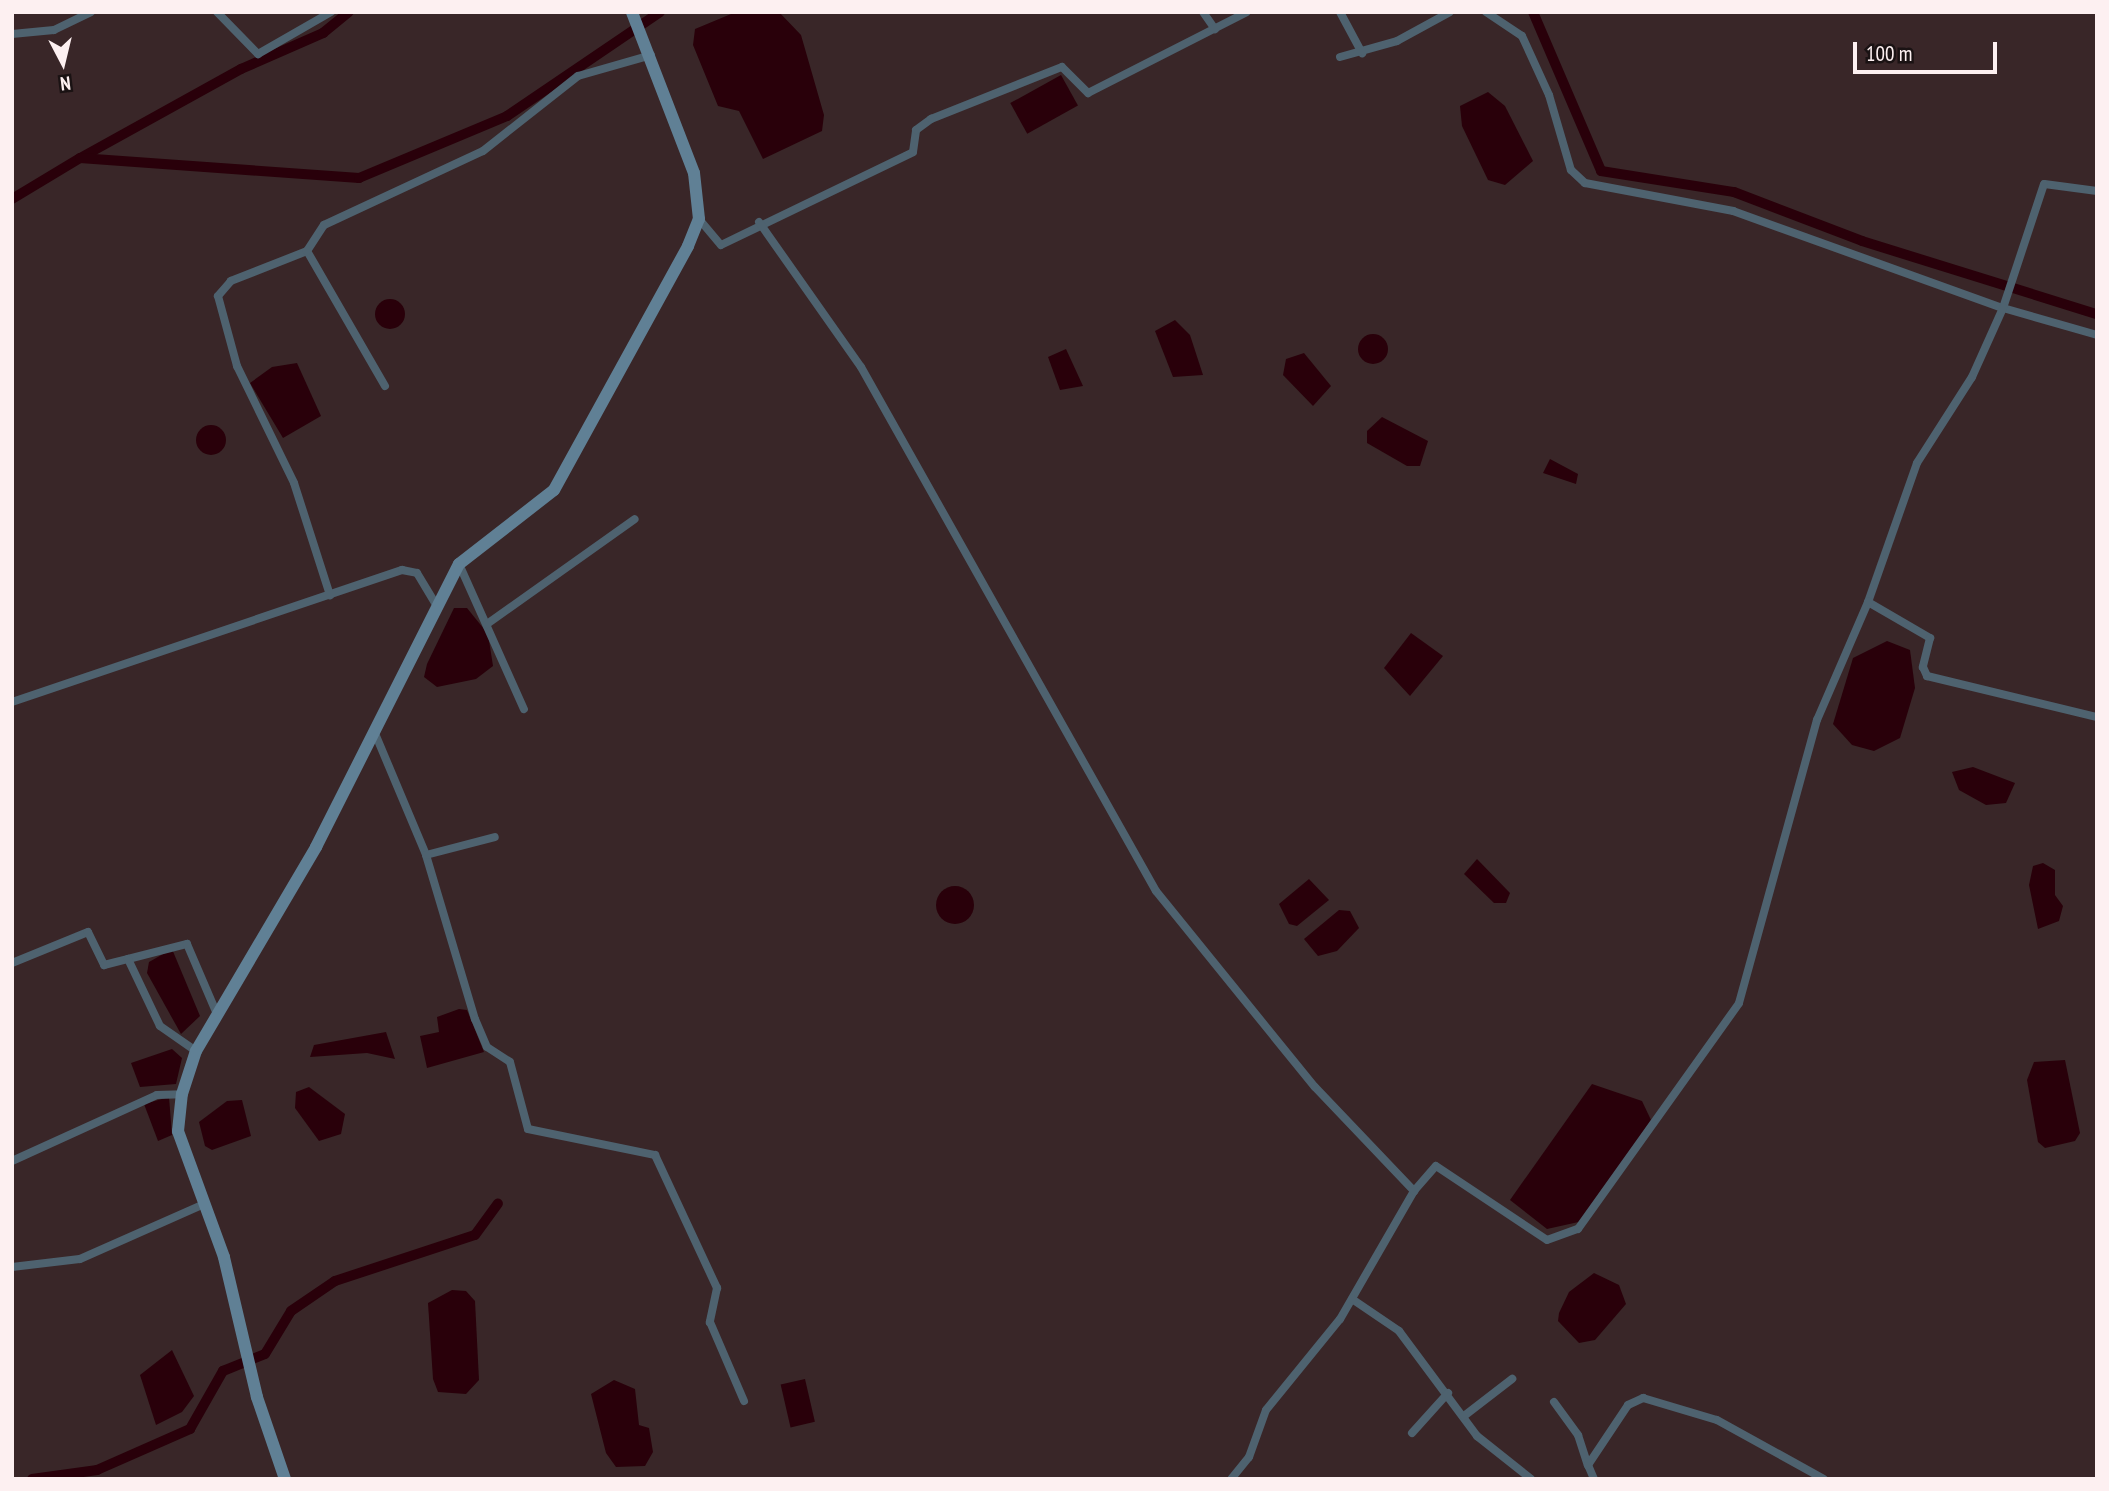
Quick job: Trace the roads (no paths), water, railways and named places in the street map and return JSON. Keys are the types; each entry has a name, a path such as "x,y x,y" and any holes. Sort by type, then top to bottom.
{"main road":[{"path":"285,1479 250,1369 224,1256 202,1205 178,1131 182,1094 196,1051 316,847 459,564 554,490 699,219 694,173 632,12"}],"street":[{"path":"12,34 54,30 92,12"},
{"path":"217,12 258,54 331,12"},
{"path":"1203,12 1215,29"},
{"path":"699,219 721,245 759,222 913,152 916,131 931,119 1062,67 1088,93 1247,12"},
{"path":"1340,12 1362,53"},
{"path":"1340,57 1362,53 1450,12"},
{"path":"1486,12 1512,24 1526,43 1571,170 1585,183 1733,211 2097,335"},
{"path":"330,596 294,483 237,366 218,296 231,281 307,251 324,225 440,177 504,138 578,76 603,64 650,54"},
{"path":"1231,1479 1249,1457 1266,1410 1352,1299 1414,1191 1431,1169 1440,1167 1547,1240 1578,1229 1740,1003 1817,720 1868,602 1917,463 1972,377 2005,304 2044,184 2097,191"},
{"path":"759,222 861,367 1156,891 1315,1087 1414,1191"},
{"path":"307,251 385,386"},
{"path":"487,625 635,519"},
{"path":"459,564 524,709"},
{"path":"13,700 402,570 417,573 437,606"},
{"path":"1868,602 1930,638 1923,667 1927,676 2097,717"},
{"path":"374,731 426,855 475,1019 487,1046 510,1062 528,1129 655,1155 717,1288 710,1322 744,1401"},
{"path":"426,855 495,837"},
{"path":"12,963 84,931 104,965 187,944 217,1014"},
{"path":"128,959 160,1026 196,1051"},
{"path":"12,1161 157,1095 182,1094"},
{"path":"12,1267 80,1259 202,1205"},
{"path":"1352,1299 1399,1331 1448,1393 1477,1436 1531,1479"},
{"path":"1464,1416 1512,1379"},
{"path":"1412,1433 1448,1393"},
{"path":"1588,1465 1628,1405 1643,1398 1717,1420 1824,1479"},
{"path":"1554,1402 1578,1435 1594,1479"}],"waterway":[{"path":"82,157 241,69 323,33 349,12"},
{"path":"12,199 80,158 359,178 507,116 660,12"},
{"path":"1533,12 1601,171 1734,192 1862,241 2097,314"},
{"path":"32,1479 97,1470 190,1429 223,1371 265,1354 291,1311 335,1281 475,1235 498,1203"}]}
